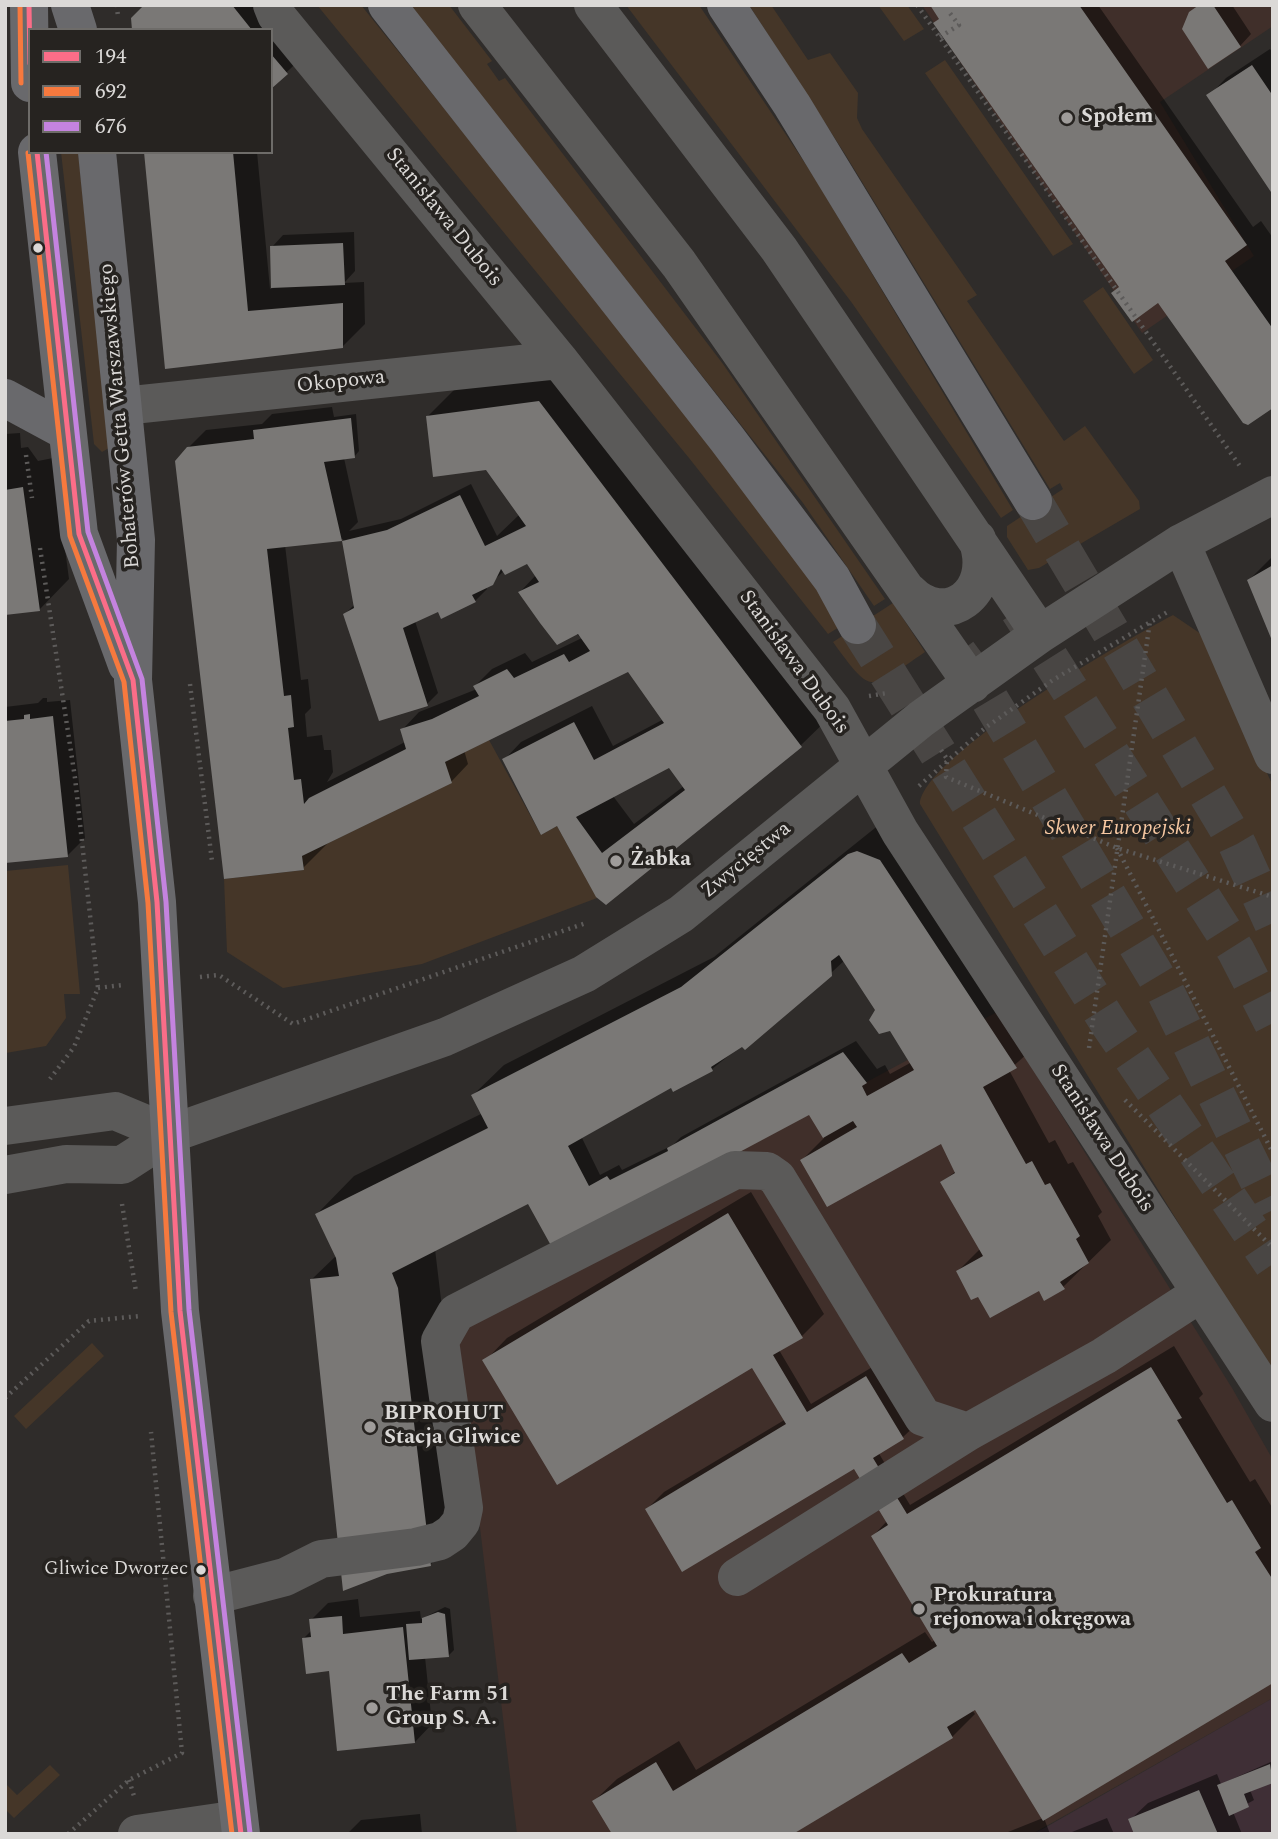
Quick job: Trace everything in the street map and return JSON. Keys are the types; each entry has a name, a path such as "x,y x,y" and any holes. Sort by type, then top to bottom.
{"main road":[{"path":"29,5 29,28"},
{"path":"70,5 77,28"},
{"path":"387,5 727,439 832,579 857,625"},
{"path":"726,5 792,105 1033,501"},
{"name":"Bohaterów Getta Warszawskiego","path":"37,154 79,534 133,680"},
{"name":"Bohaterów Getta Warszawskiego","path":"97,154 136,540 133,680 157,902 180,1311 240,1826"},
{"path":"5,398 66,431"}],"street":[{"name":"Stanisława Dubois","path":"272,5 276,15 559,360 821,694 900,832 1273,1403"},
{"path":"477,5 679,264 972,684"},
{"path":"593,5 779,249 1040,634"},
{"name":"Okopowa","path":"123,406 559,360"},
{"name":"Zwycięstwa","path":"5,1175 66,1164 122,1165 170,1134 445,1037 584,974 681,914 921,719 1040,634 1181,543 1259,484"},
{"path":"909,592 919,602 940,606 961,601 972,594 979,584 984,566 977,539"},
{"path":"1181,543 1273,755"},
{"path":"5,1126 115,1111 170,1134"},
{"path":"212,1597 285,1577 321,1559 416,1547 440,1541 452,1533 461,1522 464,1508 440,1341 456,1313 735,1170 767,1171 778,1178 923,1417 968,1432"},
{"path":"737,1577 968,1432 1104,1356 1201,1293"},
{"path":"137,1834 240,1826"}],"path":[{"path":"917,5 1259,484"},
{"path":"940,37 958,25 949,12"},
{"path":"24,448 33,503"},
{"path":"39,544 75,778 98,988 75,1047 58,1071 40,1087"},
{"path":"918,790 920,783 947,759 1053,680 1174,608"},
{"path":"1088,1054 1150,621"},
{"path":"190,684 212,861"},
{"path":"862,693 878,696 893,689"},
{"path":"947,759 946,778 1117,848 1273,897"},
{"path":"1117,848 1273,1153"},
{"path":"219,975 293,1024 597,920"},
{"path":"1121,1096 1273,1248"},
{"path":"5,1398 89,1321 141,1316 121,1197"},
{"path":"68,1834 129,1780 182,1753 162,1543"}],"shaded area":[{"path":"922,5 1273,5 1273,26 1160,102 1254,256 1142,333"},
{"path":"997,1012 1232,1388 1273,1460 1273,1698 1032,1834 517,1834 453,1304"},
{"path":"1273,1698 1273,1834 1032,1834 1041,1830"}],"green space":[{"path":"317,5 361,5 717,448 844,624 828,634 689,458"},
{"path":"408,5 449,5 492,61 487,64 499,81 505,78 723,364 885,599 874,606 803,503"},
{"path":"626,5 699,5 813,175 1013,510 1001,518 852,303"},
{"path":"749,5 771,5 808,60 830,53 858,93 857,118 862,129 977,295 967,301 1064,441 1085,426 1139,501 1140,509 1039,568 1028,570 1007,537 1007,526 1063,489 1060,483 1050,489 845,154"},
{"path":"878,5 907,5 924,29 904,41"},
{"path":"945,60 1073,244 1053,256 925,73"},
{"path":"61,154 78,154 109,448 102,452 94,444"},
{"path":"1103,287 1153,360 1134,374 1083,301"},
{"path":"893,603 925,652 883,680 866,680 857,673 833,642"},
{"name":"Skwer Europejski","path":"1173,615 1204,636 1273,786 1273,1376 920,804 930,783 955,757 989,729 1073,673"},
{"path":"489,740 541,835 557,826 597,898 422,964 283,988 227,952 224,879 304,870 302,856 451,783 445,762"},
{"path":"68,865 80,994 64,994 66,1018 46,1046 6,1053 5,871"},
{"path":"92,1343 104,1356 26,1429 14,1416"},
{"path":"50,1765 60,1775 14,1818 5,1809 5,1783 17,1795"}],"building":[{"path":"144,5 232,5 250,28 132,28 131,18"},
{"path":"930,5 1079,5 1247,245 1225,261 1273,329 1273,408 1248,425 1243,423 1158,303 1132,322 1111,293 1119,287 933,23 939,19"},
{"path":"1199,5 1213,5 1241,47 1208,69 1182,29 1189,12"},
{"path":"273,56 288,74 273,87"},
{"path":"1252,65 1273,96 1273,195 1206,95"},
{"path":"144,154 233,154 248,311 343,303 343,348 165,369"},
{"path":"343,243 345,285 271,288 270,246"},
{"path":"539,401 802,747 606,905 596,897 557,826 541,835 502,759 574,722 594,760 664,723 628,672 445,762 452,783 302,856 304,870 224,879 175,461 187,447 254,439 253,430 351,418 355,458 324,462 342,541 387,530 460,495 485,546 526,526 486,470 433,477 426,416","holes":["342,541 354,608 343,614 379,721 428,706 403,628 438,612 441,619 476,602 472,595 493,585 501,569 505,575 527,564 539,582 518,592 540,623 557,645 578,634 590,651 569,662 564,654 514,678 507,669 473,686 479,696 432,719 400,729 406,749 309,798 304,804 301,779 294,780 288,728 294,727 291,695 284,696 267,549","669,768 685,790 602,853 576,817"]},
{"path":"23,487 40,611 5,615 5,490"},
{"path":"1273,565 1273,643 1247,580"},
{"path":"30,714 30,719 53,716 68,857 5,863 5,721 24,719 24,715"},
{"path":"857,851 880,860 1017,1068 983,1087 1026,1164 1032,1161 1045,1185 1050,1183 1080,1236 1076,1239 1089,1263 1060,1282 1065,1289 1044,1301 1039,1291 990,1318 978,1297 971,1300 956,1271 983,1256 940,1182 955,1173 941,1144 827,1207 800,1160 857,1127 853,1121 823,1138 809,1115 554,1251 528,1204 392,1273 398,1288 431,1566 387,1574 343,1591 310,1279 339,1276 336,1258 315,1214 488,1128 471,1095 681,987 848,854","holes":["839,955 875,1010 869,1020 879,1034 890,1031 914,1070 867,1096 862,1086 867,1083 843,1052 667,1148 668,1151 610,1180 607,1176 589,1186 568,1146 671,1088 673,1092 713,1071 711,1067 742,1047 745,1050 832,976 831,961"]},
{"path":"728,1213 803,1338 773,1355 807,1412 866,1376 904,1439 873,1458 907,1514 1151,1367 1182,1418 1177,1420 1227,1503 1232,1500 1261,1548 1255,1552 1273,1580 1273,1683 1043,1821 975,1710 947,1727 953,1738 793,1834 612,1834 592,1801 656,1762 673,1791 902,1653 909,1663 937,1646 871,1536 888,1525 854,1469 682,1572 645,1509 786,1424 752,1368 557,1485 482,1360"},
{"path":"438,1612 445,1614 449,1657 409,1660 406,1624 422,1623 422,1618"},
{"name":"The Farm 51 Group S. A.","path":"342,1616 343,1634 403,1627 415,1743 337,1751 329,1671 306,1674 302,1638 311,1637 309,1619"},
{"path":"1270,1764 1273,1783 1244,1794 1249,1807 1229,1816 1217,1785"},
{"path":"1199,1790 1218,1834 1134,1834 1128,1819"}],"tunnel":[{"path":"1033,501 1237,844 1273,923"},
{"path":"1019,610 1236,951 1273,1023"},
{"path":"857,625 1110,1025 1273,1264"},
{"path":"958,653 978,680 1166,993 1273,1210"}],"transit line":[{"name":"692","path":"20,5 21,83"},
{"name":"194","path":"29,5 29,28"},
{"name":"692","path":"28,154 70,536 124,682 148,903 171,1312 232,1834"},
{"name":"194","path":"37,154 79,534 133,680 157,902 180,1311 241,1834"},
{"name":"676","path":"46,154 88,532 142,679 166,902 189,1310 250,1833"}],"place":[{"name":"Społem","path":"1067,118"},
{"name":"Żabka","path":"616,861"},
{"name":"BIPROHUT Stacja Gliwice","path":"370,1427"},
{"name":"Gliwice Dworzec","path":"201,1570"},
{"name":"Prokuratura rejonowa i okręgowa","path":"919,1609"},
{"name":"The Farm 51 Group S. A.","path":"372,1708"}]}
